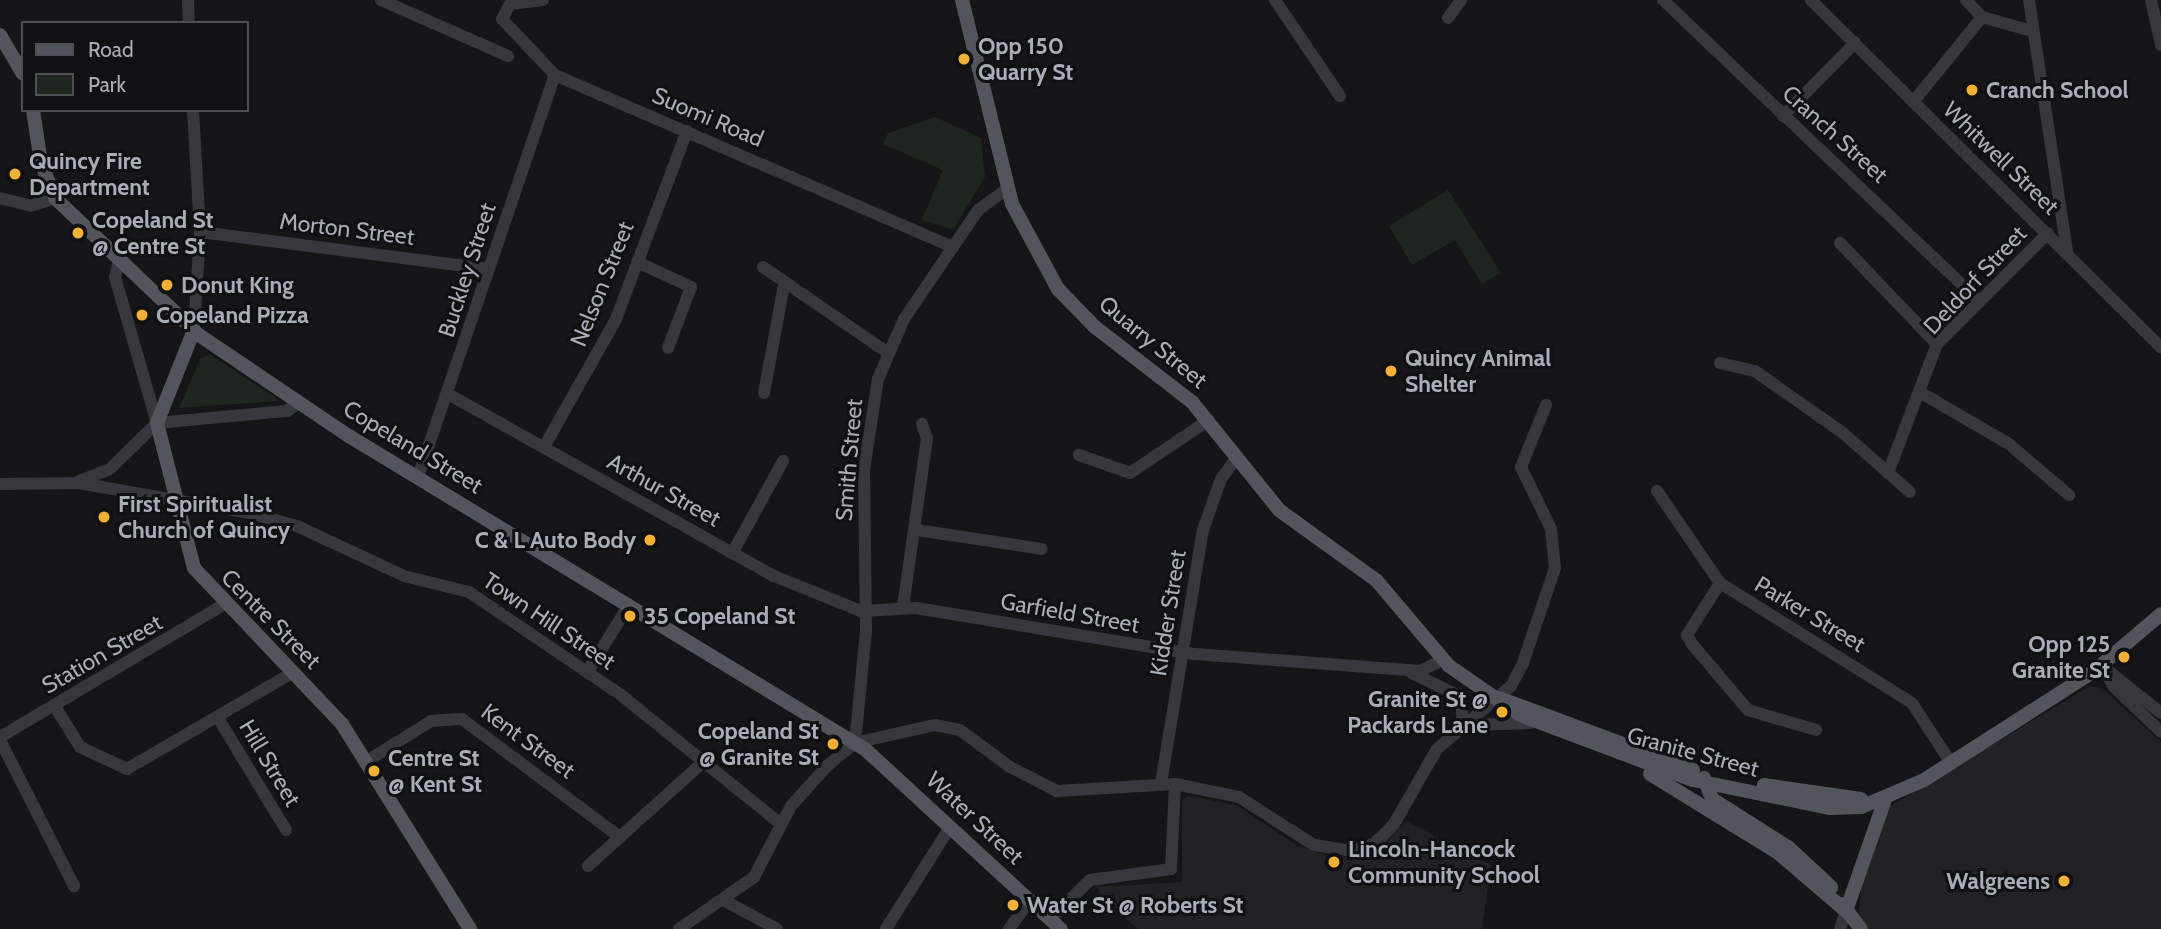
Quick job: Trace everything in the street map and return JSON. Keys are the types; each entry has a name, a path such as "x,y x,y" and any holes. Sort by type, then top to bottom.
{"main road":[{"name":"Quarry Street","path":"962,0 1007,188 1029,244 1070,303 1209,420 1279,510 1389,593 1443,660 1498,698"},
{"path":"0,35 21,71"},
{"name":"Copeland Street","path":"33,112 41,163 55,198 194,330 299,403 855,743"},
{"path":"157,423 194,330"},
{"name":"Centre Street","path":"157,423 194,568 223,605 292,673 367,761 470,929"},
{"name":"Granite Street","path":"1498,698 1544,726 1607,752 1705,783 1837,809 1886,797 1951,763 2102,666 2161,614"},
{"name":"Granite Street","path":"1498,698 1695,771 1829,798 1886,797"},
{"name":"Water Street","path":"855,743 1056,924"},
{"path":"1607,752 1767,845 1846,911"},
{"path":"1695,771 1705,783 1712,799 1811,866 1861,929"},
{"path":"1846,911 1886,797"}],"street":[{"path":"188,0 189,21"},
{"path":"381,0 508,56"},
{"path":"1275,0 1340,96"},
{"path":"1448,18 1461,0"},
{"name":"Cranch Street","path":"1663,0 1978,300"},
{"name":"Whitwell Street","path":"1811,0 2161,346"},
{"path":"1966,0 1982,18 2032,31"},
{"path":"2029,0 2067,253"},
{"path":"2151,0 2159,26 2161,45"},
{"name":"Suomi Road","path":"537,3 510,4 502,19 555,75 953,247"},
{"path":"1913,102 1982,18"},
{"path":"1783,116 1855,43"},
{"name":"Buckley Street","path":"418,477 555,75"},
{"path":"193,112 200,232 194,330"},
{"name":"Nelson Street","path":"544,447 616,319 687,131"},
{"name":"Smith Street","path":"866,612 864,470 874,396 888,353 984,202 1007,188"},
{"path":"0,198 31,206 55,198"},
{"name":"Morton Street","path":"200,232 489,270"},
{"name":"Deldorf Street","path":"1888,473 1923,394 1937,344 1978,300 2048,233"},
{"path":"1840,243 1937,344"},
{"name":"Centre Street","path":"119,261 115,276 157,423"},
{"path":"637,262 691,287 668,348"},
{"path":"763,267 784,285 888,353"},
{"path":"764,393 784,285"},
{"path":"1720,363 1755,371 1910,492"},
{"name":"Arthur Street","path":"448,394 780,579 866,612"},
{"path":"1923,394 2009,444 2069,495"},
{"path":"0,484 68,482 104,472 157,423 287,411 299,403"},
{"path":"679,929 723,901 759,871 781,824 806,786 855,743 945,725 1057,791 1168,783 1239,797 1314,845 1357,850 1391,828 1430,758 1517,678 1554,574 1551,529 1521,467 1546,405"},
{"path":"1079,455 1129,473 1209,420"},
{"path":"903,607 917,530 927,439 922,424"},
{"name":"Kidder Street","path":"1056,924 1090,880 1171,869 1168,783 1183,653 1205,520 1237,457"},
{"path":"733,552 783,461"},
{"name":"Town Hill Street","path":"68,482 177,504 288,522 404,576 463,589 587,671 781,824"},
{"name":"Parker Street","path":"1657,491 1720,583 1912,703 1951,763"},
{"path":"917,530 1042,549"},
{"path":"1720,583 1687,635 1692,644 1748,710 1816,730"},
{"name":"Station Street","path":"0,739 223,605"},
{"path":"587,671 629,605"},
{"name":"Garfield Street","path":"866,612 903,607 1183,653 1398,670 1424,670 1443,660"},
{"path":"855,743 866,612"},
{"path":"2102,666 2161,713"},
{"path":"2102,666 2114,687 2161,732"},
{"name":"Garfield Street","path":"1398,670 1458,694 1466,709 1463,729"},
{"path":"54,705 80,747 127,769 292,673"},
{"name":"Hill Street","path":"218,718 286,830"},
{"name":"Kent Street","path":"367,761 430,721 462,719 620,837"},
{"path":"1463,729 1498,720 1544,726"},
{"path":"0,739 74,886"},
{"path":"588,866 702,764"},
{"path":"886,929 950,827"},
{"path":"1009,929 1030,900"},
{"path":"723,901 777,929"},
{"path":"1840,929 1846,911"}],"shaded area":[{"path":"2090,686 2102,688 2161,742 2161,929 1868,929 1859,914 1862,879 1882,811"},
{"name":"Lincoln-Hancock Community School","path":"1189,796 1236,805 1298,846 1334,858 1372,854 1406,821 1491,865 1482,929 1139,929 1104,902 1097,887 1182,882 1182,800"}],"green space":[{"path":"935,117 981,138 985,177 953,230 922,220 943,170 883,144 888,133"},
{"path":"1448,190 1501,273 1482,284 1455,240 1412,265 1389,226"},
{"path":"209,354 279,401 179,408 200,359"},
{"path":"1138,897 1180,899 1179,917 1137,915"}],"place":[{"name":"Opp 150 Quarry St","path":"964,59"},
{"name":"Cranch School","path":"1972,90"},
{"name":"Quincy Fire Department","path":"15,174"},
{"name":"Copeland St @ Centre St","path":"78,233"},
{"name":"Donut King","path":"167,285"},
{"name":"Copeland Pizza","path":"142,315"},
{"name":"Quincy Animal Shelter","path":"1391,371"},
{"name":"First Spiritualist Church of Quincy","path":"104,517"},
{"name":"C & L Auto Body","path":"650,540"},
{"name":"35 Copeland St","path":"630,616"},
{"name":"Opp 125 Granite St","path":"2124,657"},
{"name":"Granite St @ Packards Lane","path":"1502,712"},
{"name":"Copeland St @ Granite St","path":"833,744"},
{"name":"Centre St @ Kent St","path":"374,771"},
{"name":"Lincoln-Hancock Community School","path":"1334,862"},
{"name":"Walgreens","path":"2064,881"},
{"name":"Water St @ Roberts St","path":"1013,905"}]}
